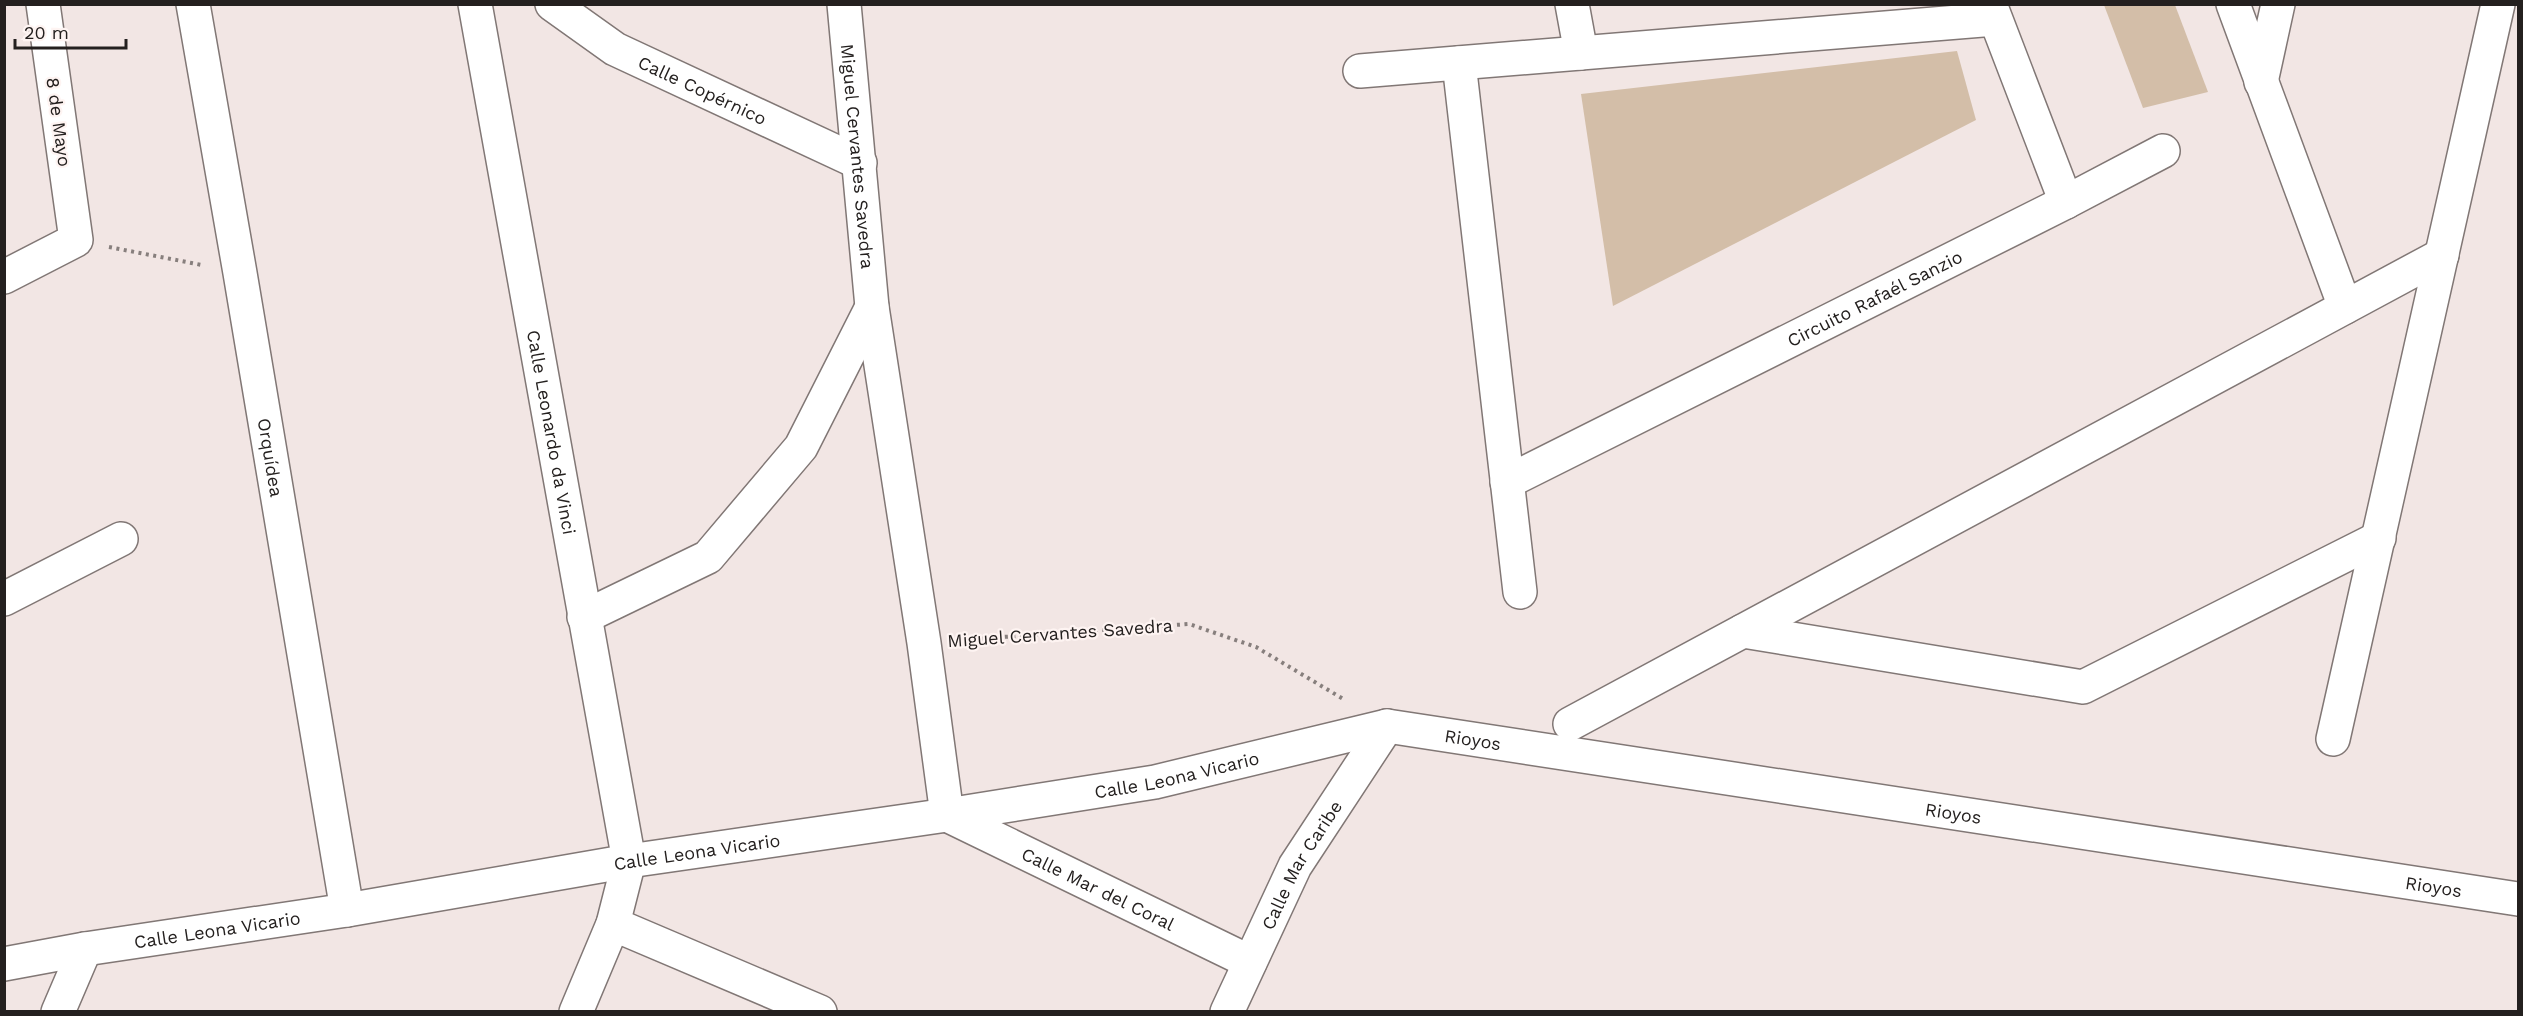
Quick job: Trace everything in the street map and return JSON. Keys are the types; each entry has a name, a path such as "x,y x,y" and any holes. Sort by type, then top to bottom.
{"street":[{"name":"8 de Mayo","path":"43,4 76,240"},
{"name":"Orquídea","path":"193,4 347,910"},
{"name":"Calle Leonardo da Vinci","path":"475,4 629,861"},
{"name":"Calle Copérnico","path":"552,4 615,49 860,163"},
{"name":"Miguel Cervantes Savedra","path":"844,4 872,307 924,643 946,815"},
{"path":"1572,4 1581,53"},
{"path":"2233,4 2345,308"},
{"path":"2261,82 2278,4"},
{"path":"2333,739 2498,4"},
{"path":"1360,71 1581,53 1992,12 2066,202"},
{"path":"1459,63 1520,592"},
{"name":"Circuito Rafaél Sanzio","path":"1507,482 2066,202 2163,150"},
{"path":"4,278 76,240"},
{"path":"1570,724 2442,255"},
{"path":"584,618 708,557 801,447 872,307"},
{"path":"1743,631 2083,687 2379,538"},
{"path":"4,599 121,539"},
{"name":"Calle Leona Vicario","path":"4,964 85,949 347,910 629,861 1155,782 1387,726"},
{"name":"Rioyos","path":"1387,726 2518,899"},
{"name":"Calle Mar Caribe","path":"1227,1011 1295,866 1387,726"},
{"name":"Calle Mar del Coral","path":"946,815 1250,962"},
{"path":"576,1011 612,924 629,861"},
{"path":"612,924 820,1011"},
{"path":"58,1011 85,949"}],"path":[{"path":"76,240 240,273"},
{"name":"Miguel Cervantes Savedra","path":"924,643 1189,624 1256,647 1387,726"}],"shaded area":[{"path":"2104,5 2175,5 2208,92 2143,108"},
{"path":"1957,51 1976,120 1613,306 1581,94"}]}
